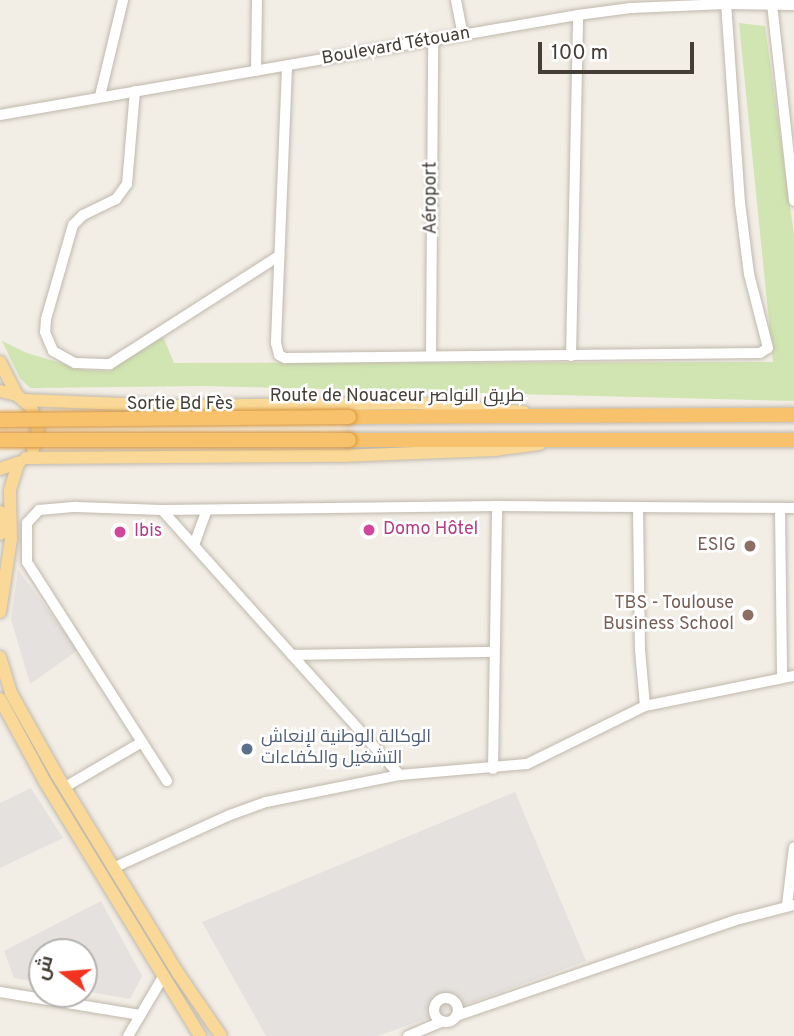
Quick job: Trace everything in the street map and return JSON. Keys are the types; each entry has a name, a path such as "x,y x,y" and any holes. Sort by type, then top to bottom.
{"highway":[{"name":"Route de Nouaceur طريق النواصر","path":"0,419 794,415"},
{"path":"0,440 794,440"}],"main road":[{"path":"0,362 20,397 31,407 38,428 37,439 22,461 10,490 10,539 0,612"},
{"name":"Sortie Bd Fès","path":"0,391 20,397 172,406 417,403 483,406 545,415"},
{"path":"0,469 22,461 340,456 495,450 535,446 551,440"},
{"path":"0,512 0,534"},
{"path":"0,657 10,693 65,788 221,1036"},
{"path":"0,699 10,723 200,1036"},
{"path":"0,711 10,723"}],"street":[{"path":"100,96 123,0"},
{"path":"256,71 257,0"},
{"path":"456,0 463,35"},
{"path":"287,67 276,343 279,355 285,358 760,353 768,348 750,274 740,203 726,4"},
{"name":"Boulevard Tétouan","path":"0,115 578,15 631,8 726,4 794,5"},
{"path":"772,4 794,201"},
{"path":"571,356 578,15"},
{"name":"Aéroport","path":"431,355 433,41"},
{"path":"135,90 127,184 116,199 83,215 73,225 46,319 45,332 53,351 75,363 110,364 279,256"},
{"path":"493,769 497,506"},
{"path":"167,781 27,562 25,532 30,516 48,508 794,508"},
{"path":"638,508 640,650 645,706"},
{"path":"780,508 782,676"},
{"path":"162,510 400,775"},
{"path":"194,545 207,510"},
{"path":"292,655 494,652"},
{"path":"113,868 230,814 266,802 400,775 527,764 645,706 782,676 794,676"},
{"path":"65,788 142,742"},
{"path":"408,1036 443,1021 450,1021 456,1016 790,905 794,847"},
{"path":"128,1036 163,977"},
{"path":"0,992 140,1015"},
{"path":"443,1021 434,1010 441,999 455,1003 456,1016"}],"green space":[{"path":"739,23 765,26 794,235 794,401 204,386 30,388 20,378 2,341 27,353 84,370 109,371 162,334 174,363 773,362"}],"shaded area":[{"path":"18,570 78,650 30,684 11,619"},
{"path":"31,788 63,838 0,868 0,803"},
{"path":"515,792 586,961 378,1036 266,1036 202,922"},
{"path":"101,901 142,976 130,999 98,993 98,938 29,938"},
{"path":"28,939 28,980 14,978 4,951"}],"place":[{"name":"Domo Hôtel","path":"369,530"},
{"name":"Ibis","path":"120,532"},
{"name":"ESIG","path":"750,546"},
{"name":"TBS - Toulouse Business School","path":"748,615"},
{"name":"الوكالة الوطنية لإنعاش التشغيل والكفاءات","path":"247,749"}]}
